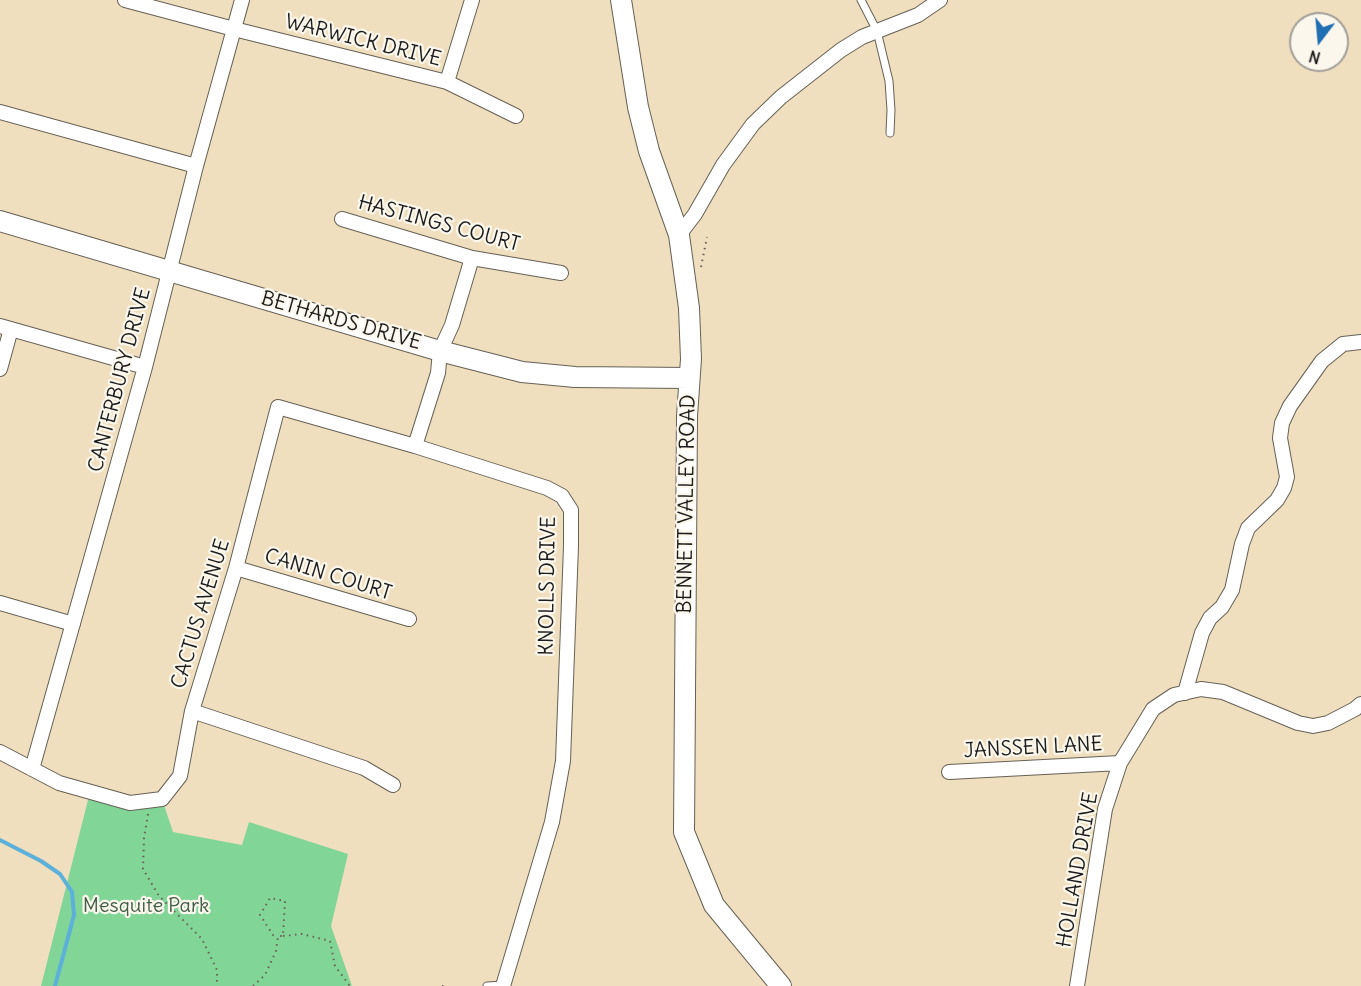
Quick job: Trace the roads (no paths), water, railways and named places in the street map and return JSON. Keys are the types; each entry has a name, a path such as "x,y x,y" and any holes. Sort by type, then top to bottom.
{"street":[{"name":"WARWICK DRIVE","path":"125,0 447,82 516,116"},
{"name":"CANTERBURY DRIVE","path":"32,769 145,367 196,166 242,0"},
{"path":"447,82 472,0"},
{"name":"BENNETT VALLEY ROAD","path":"621,0 638,107 649,151 679,235 689,308 691,359 687,439 684,832 714,905 781,986"},
{"path":"679,235 695,214 723,165 753,124 781,97 841,50 862,37 918,15 940,0"},
{"path":"0,112 196,166"},
{"name":"HASTINGS COURT","path":"342,219 472,258 561,273"},
{"name":"BETHARDS DRIVE","path":"0,221 440,351 522,372 575,376 689,378"},
{"path":"415,446 438,373 440,351 452,325 472,258"},
{"path":"0,369 5,328 145,367"},
{"path":"1185,693 1202,633 1210,618 1222,607 1232,590 1242,544 1248,528 1277,500 1284,488 1287,477 1280,438 1282,423 1290,406 1322,361 1343,344 1361,342"},
{"name":"CACTUS AVENUE","path":"32,769 59,783 130,804 162,799 180,776 192,711 236,568 278,407 415,446"},
{"name":"KNOLLS DRIVE","path":"415,446 547,488 562,496 571,510 563,761 552,822 503,985"},
{"name":"CANIN COURT","path":"236,568 409,620"},
{"path":"0,603 73,624"},
{"name":"HOLLAND DRIVE","path":"1077,986 1106,809 1120,762 1153,709 1174,695 1201,689 1223,692 1298,723 1313,726 1328,723 1361,704"},
{"path":"192,711 364,768 393,785"},
{"path":"0,752 32,769"},
{"name":"JANSSEN LANE","path":"949,772 1120,762"}],"lane":[{"path":"861,0 877,31 889,81 890,133"},
{"path":"487,986 503,985"}],"waterway":[{"path":"0,840 41,861 60,874 72,892 74,915 55,986"}],"park label":[{"name":"Mesquite Park","path":"146,906"}]}
